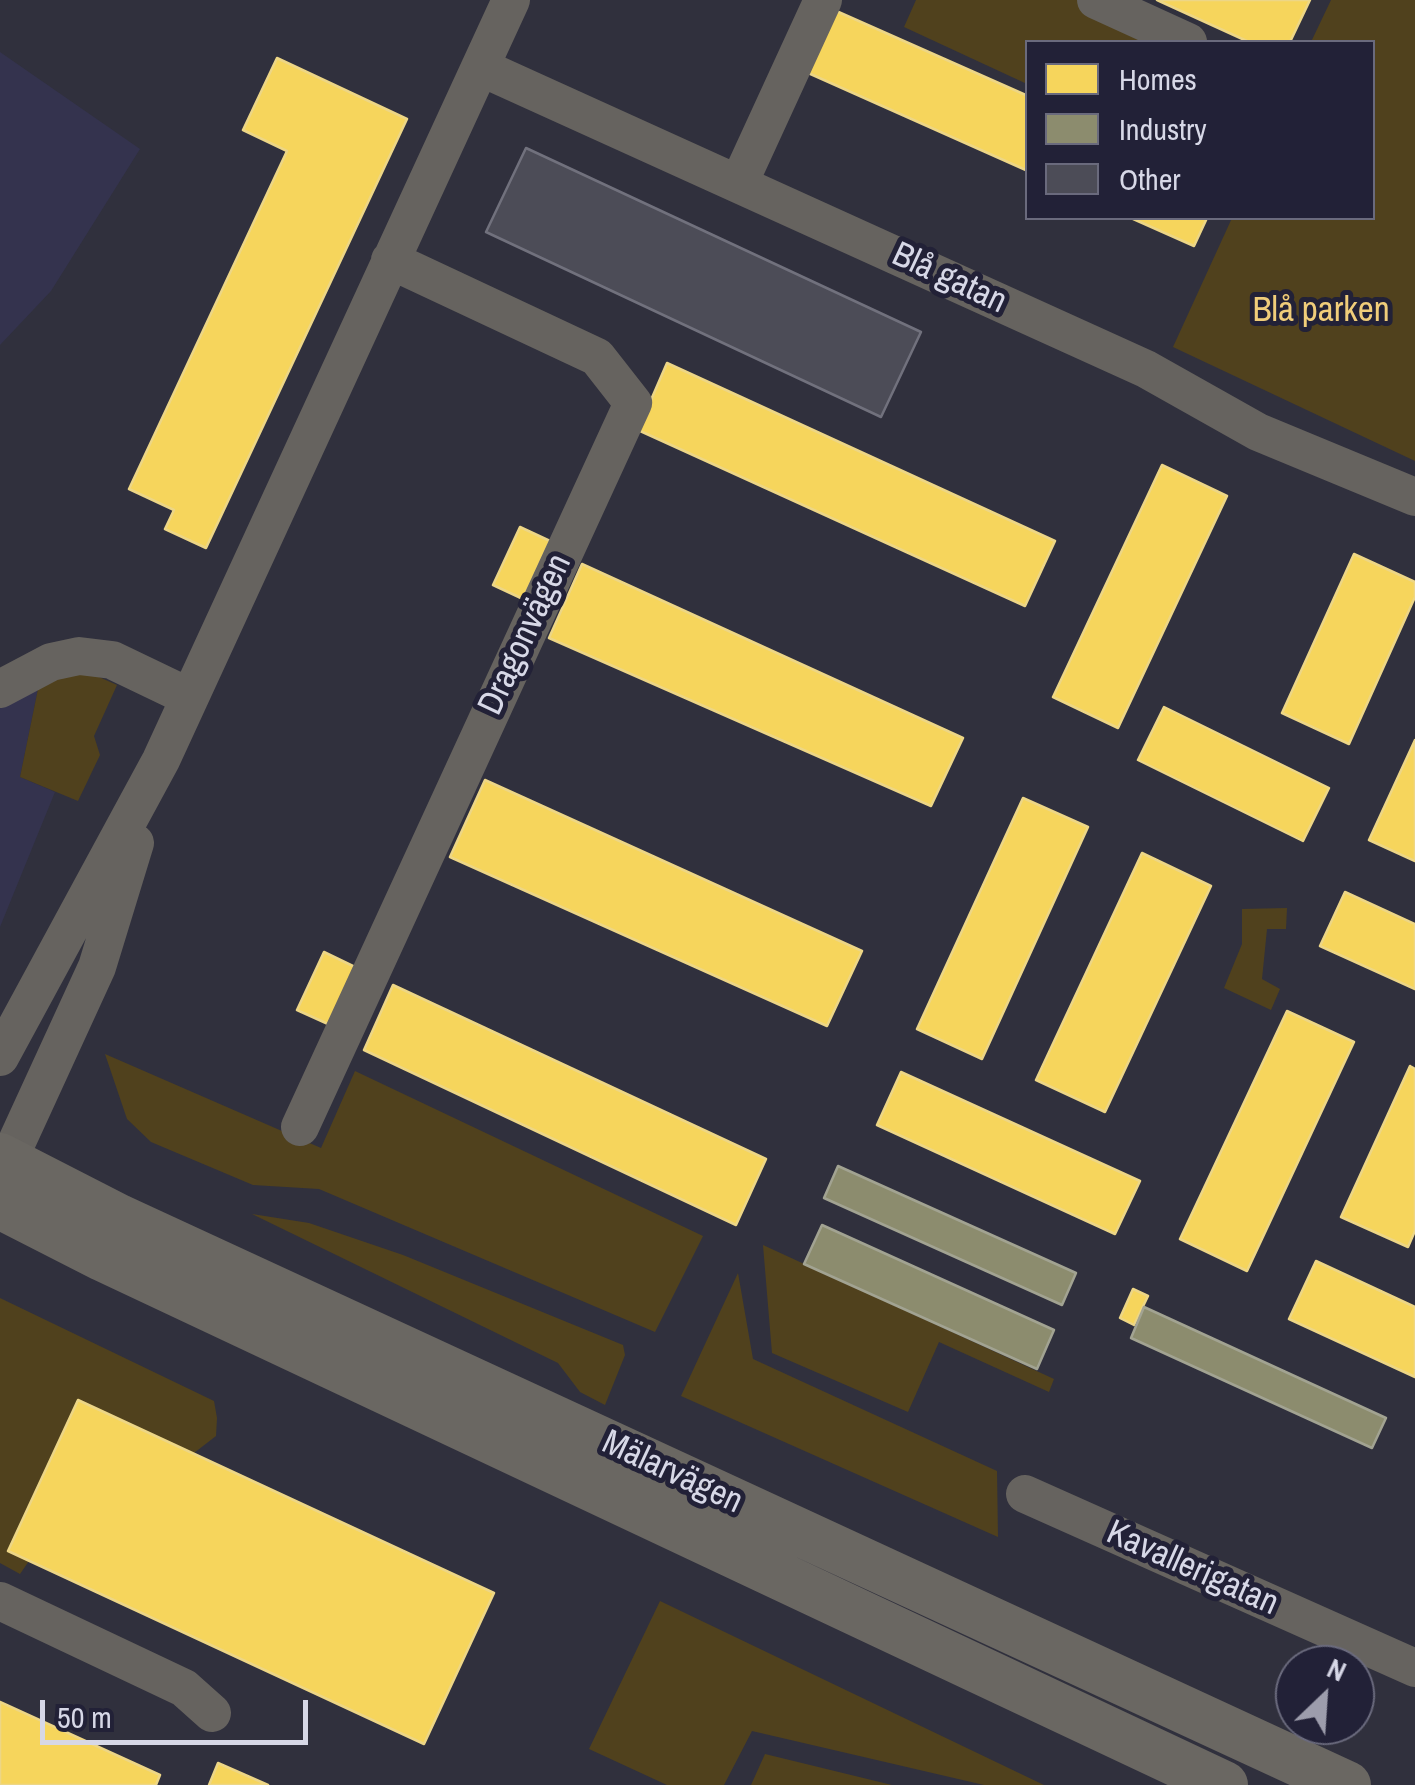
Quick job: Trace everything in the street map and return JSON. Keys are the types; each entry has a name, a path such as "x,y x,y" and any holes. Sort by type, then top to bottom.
{"main road":[{"name":"Mälarvägen","path":"2,1175 102,1257 1224,1785"},
{"name":"Mälarvägen","path":"2,1175 119,1218 1347,1785"}],"street":[{"path":"0,1056 160,760 511,0"},
{"path":"739,183 823,0"},
{"path":"1096,0 1184,40"},
{"name":"Blå gatan","path":"480,67 1146,369 1258,432 1415,497"},
{"name":"Dragonvägen","path":"300,1127 633,403 597,357 390,260"},
{"path":"0,689 51,662 79,656 112,660 188,696"},
{"path":"2,1175 97,967 160,760"},
{"name":"Kavallerigatan","path":"1024,1494 1415,1668"},
{"path":"0,1601 184,1688 212,1713"}],"shaded area":[{"path":"0,52 140,149 51,291 0,345"},
{"path":"39,684 20,777 55,792 0,927 0,705"}],"green space":[{"path":"916,0 1097,0 1185,40 1025,40 1025,83 904,27"},
{"name":"Blå parken","path":"1331,0 1415,0 1415,461 1173,347 1231,220 1375,220 1375,40 1312,40"},
{"path":"63,673 90,673 117,685 94,736 100,755 78,801 20,777 39,684"},
{"path":"1287,908 1286,929 1267,929 1262,979 1280,989 1271,1010 1224,988 1242,944 1242,909"},
{"path":"105,1054 321,1148 355,1071 703,1236 655,1332 319,1189 253,1185 151,1142 127,1119"},
{"path":"252,1214 309,1223 403,1255 623,1345 625,1355 605,1405 580,1392 558,1363"},
{"path":"763,1245 1054,1379 1049,1392 939,1342 908,1412 772,1353"},
{"path":"738,1273 753,1359 997,1471 998,1537 681,1396"},
{"path":"0,1298 214,1401 217,1418 216,1436 194,1453 78,1401 8,1551 29,1561 20,1574 0,1563"},
{"path":"660,1601 1044,1785 984,1785 752,1731 724,1785 667,1785 589,1749"},
{"path":"765,1754 892,1785 751,1785"}],"building: Homes":[{"path":"1157,0 1310,0 1291,40 1245,40"},
{"path":"834,10 1025,95 1025,170 806,72"},
{"path":"277,58 407,119 206,548 165,529 174,510 129,489 287,151 243,130"},
{"path":"1136,220 1206,220 1194,246"},
{"path":"667,363 1055,541 1025,606 638,430"},
{"path":"1162,465 1227,496 1118,728 1053,697"},
{"path":"520,527 550,541 523,599 493,585"},
{"path":"1354,554 1415,582 1415,597 1349,744 1282,713"},
{"path":"582,564 963,738 931,806 549,638"},
{"path":"1164,707 1329,788 1303,841 1138,760"},
{"path":"1415,740 1415,861 1369,840"},
{"path":"485,780 862,951 827,1026 450,857"},
{"path":"1023,798 1088,827 982,1059 917,1029"},
{"path":"1142,853 1211,886 1105,1112 1036,1080"},
{"path":"1345,892 1415,924 1415,989 1320,946"},
{"path":"324,952 355,967 328,1024 297,1010"},
{"path":"393,985 766,1159 736,1225 364,1050"},
{"path":"1287,1011 1354,1042 1247,1271 1180,1239"},
{"path":"1410,1066 1415,1069 1415,1231 1408,1247 1341,1217"},
{"path":"901,1072 1140,1181 1115,1234 877,1125"},
{"path":"1316,1261 1415,1307 1415,1377 1289,1319"},
{"path":"1133,1289 1148,1296 1134,1325 1120,1318"},
{"path":"78,1400 494,1593 424,1744 8,1551"},
{"path":"0,1702 160,1775 156,1785 0,1785"},
{"path":"218,1763 268,1785 209,1785"}],"building: Industry":[{"path":"838,1166 1076,1273 1062,1305 824,1198"},
{"path":"822,1225 1054,1330 1037,1369 804,1264"},
{"path":"1144,1307 1386,1418 1372,1448 1131,1338"}],"building: Other":[{"path":"526,148 921,332 881,417 486,232"}]}
